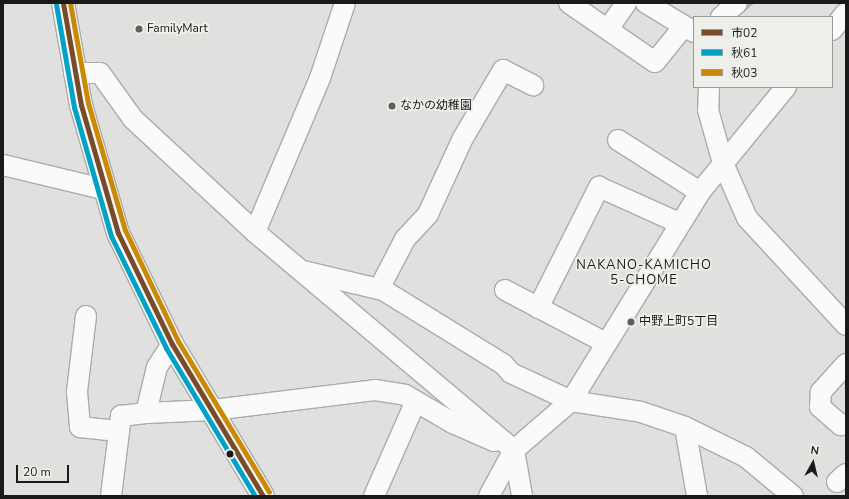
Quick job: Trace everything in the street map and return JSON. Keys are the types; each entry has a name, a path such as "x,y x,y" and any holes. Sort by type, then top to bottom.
{"main road":[{"path":"63,3 74,73 103,189 118,233 172,344 213,410 263,496"}],"street":[{"path":"255,232 320,78 345,3"},
{"path":"569,3 655,62 689,29 646,3"},
{"path":"608,29 626,3"},
{"path":"722,16 737,3"},
{"path":"833,29 846,13"},
{"path":"379,289 405,239 428,214 463,138 504,70 533,85"},
{"path":"74,73 100,73 133,120 255,232 514,450 522,496"},
{"path":"709,88 708,110 723,163 747,218 846,325"},
{"path":"489,496 514,450 571,401 679,223 700,192 785,88"},
{"path":"618,140 700,192"},
{"path":"3,165 103,189"},
{"path":"538,308 599,187 679,223"},
{"path":"301,271 379,289 503,364 511,373 571,401 641,412 685,427 746,458 793,496"},
{"path":"505,290 606,343"},
{"path":"86,316 77,392 80,427 118,431"},
{"path":"146,413 157,367 172,344"},
{"path":"846,364 822,392 820,407 840,425 846,424"},
{"path":"111,496 121,416 146,413 213,410 359,390 406,395 416,403 514,450"},
{"path":"374,496 416,403"},
{"path":"685,427 697,496"}],"waterway":[{"path":"742,10 750,3"}],"transit line":[{"name":"市02","path":"63,3 81,105 118,233 172,344 263,496"},
{"name":"秋03","path":"70,3 88,103 125,230 178,341 269,492"},
{"name":"秋61","path":"56,4 74,107 111,236 166,348 255,496"}],"place":[{"name":"FamilyMart","path":"139,29"},
{"name":"なかの幼稚園","path":"392,106"},
{"name":"中野上町5丁目","path":"631,322"}],"district":[{"name":"NAKANO-KAMICHO 5-CHOME","path":"644,274"}]}
